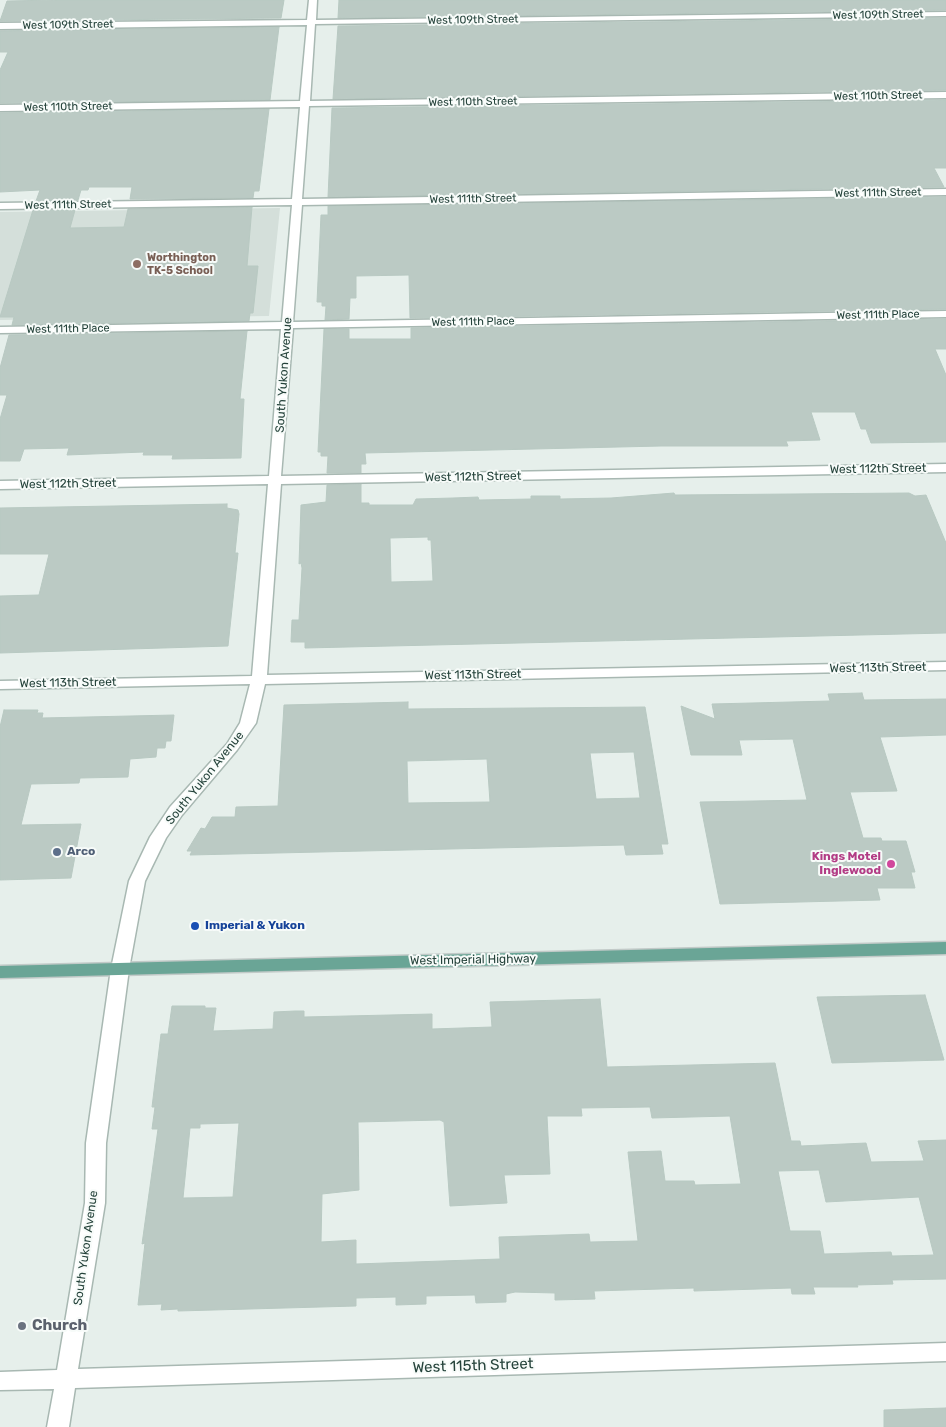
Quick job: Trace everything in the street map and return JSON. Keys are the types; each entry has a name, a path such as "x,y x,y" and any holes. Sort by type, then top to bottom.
{"main road":[{"name":"West Imperial Highway","path":"0,972 946,948"}],"street":[{"name":"South Yukon Avenue","path":"58,1427 95,1203 96,1143 120,969 137,881 154,846 176,811 232,747 248,723 259,679 313,0"},
{"name":"West 109th Street","path":"0,26 946,14"},
{"name":"West 110th Street","path":"0,108 946,95"},
{"name":"West 111th Street","path":"0,206 946,192"},
{"name":"West 111th Place","path":"0,330 946,314"},
{"name":"West 112th Street","path":"0,486 946,468"},
{"name":"West 113th Street","path":"0,685 946,666"},
{"name":"West 115th Street","path":"0,1381 946,1352"}],"shaded area":[{"name":"Worthington TK-5 School","path":"280,208 269,316 0,320 0,212"}],"building":[{"path":"284,0 281,18 0,21 7,1"},
{"path":"339,0 946,0 946,10 338,18"},
{"path":"946,18 946,90 333,99 338,26"},
{"path":"279,27 270,100 0,103 0,70 8,52 0,52 0,31"},
{"path":"946,100 946,168 934,168 944,187 328,197 332,108"},
{"path":"269,109 259,191 254,191 253,198 130,199 132,187 89,187 88,190 81,190 78,200 36,201 40,190 0,192 0,113"},
{"path":"946,197 946,309 410,318 409,275 356,276 356,298 350,298 349,319 325,320 326,306 322,306 322,302 317,302 321,215 328,215 328,206"},
{"name":"Worthington TK-5 School","path":"252,207 247,266 258,266 253,313 250,313 249,321 12,325 14,317 0,317 33,210 75,210 70,228 124,227 128,209"},
{"path":"946,319 946,349 935,349 946,375 946,442 871,443 866,429 861,429 855,412 811,412 820,440 786,441 788,446 661,446 365,453 366,464 361,464 361,473 327,473 328,456 321,456 321,452 318,452 324,329 349,329 349,339 411,339 411,328"},
{"path":"247,331 240,399 244,399 241,458 172,459 173,455 143,455 144,452 67,455 69,448 24,449 20,461 0,461 0,419 7,395 0,395 0,368 9,335"},
{"path":"361,484 361,503 369,503 369,505 413,505 416,499 478,497 479,500 531,499 531,496 560,496 560,499 611,498 674,493 675,495 909,493 915,496 926,495 946,543 946,633 305,648 305,642 291,642 292,620 299,620 302,568 301,563 299,564 301,505 326,502 327,485","holes":["428,537 428,540 431,540 433,581 391,582 390,538"]},
{"path":"227,504 227,508 238,510 239,514 235,553 238,553 228,646 0,653 0,596 39,595 49,554 0,554 0,508"},
{"path":"862,693 864,700 946,699 946,735 880,737 897,791 850,792 863,838 881,838 882,841 906,841 915,872 911,872 915,888 877,888 880,900 720,904 700,802 807,800 793,739 739,740 742,755 691,755 681,706 715,719 712,704 830,701 828,694"},
{"path":"408,702 408,709 645,707 668,844 661,844 663,854 626,855 624,845 190,855 192,851 187,851 201,828 205,829 212,817 235,817 236,807 278,806 284,705","holes":["634,752 640,798 596,799 590,753","487,759 490,802 408,803 407,761"]},
{"path":"4,710 38,710 37,713 43,713 42,718 174,715 171,741 166,741 165,748 157,748 156,757 130,759 128,777 80,778 79,783 31,784 21,825 81,824 71,878 0,880 0,727"},
{"path":"925,995 944,1060 832,1063 817,997"},
{"path":"600,999 607,1067 775,1063 791,1141 800,1141 801,1146 866,1143 871,1162 924,1161 918,1141 946,1140 946,1279 892,1280 893,1284 857,1285 858,1287 813,1287 815,1294 792,1294 791,1288 694,1291 694,1288 594,1291 595,1299 555,1300 555,1293 515,1292 506,1294 506,1302 476,1303 475,1295 426,1296 426,1304 396,1305 396,1297 356,1298 356,1306 178,1311 178,1309 161,1310 162,1304 138,1305 145,1243 142,1244 158,1129 152,1129 155,1107 152,1107 161,1034 168,1034 172,1006 216,1008 213,1031 273,1029 274,1012 295,1011 304,1011 304,1017 432,1014 432,1029 492,1027 490,1002","holes":["650,1107 652,1118 730,1116 741,1184 695,1185 694,1181 665,1181 661,1151 628,1152 638,1241 590,1242 589,1234 499,1237 500,1259 356,1264 356,1240 321,1242 322,1194 359,1190 358,1122 440,1120 444,1122 450,1206 507,1203 504,1175 550,1174 547,1116 582,1116 581,1108","239,1123 233,1197 183,1198 190,1128 200,1128 200,1124","819,1170 826,1202 919,1197 934,1255 892,1256 891,1252 824,1254 820,1231 790,1231 778,1171"]},
{"path":"946,1408 946,1427 884,1427 884,1410"}],"place":[{"name":"Worthington TK-5 School","path":"137,264"},
{"name":"Arco","path":"57,852"},
{"name":"Kings Motel Inglewood","path":"891,864"},
{"name":"Imperial & Yukon","path":"195,926"},
{"name":"Church","path":"22,1326"}]}
